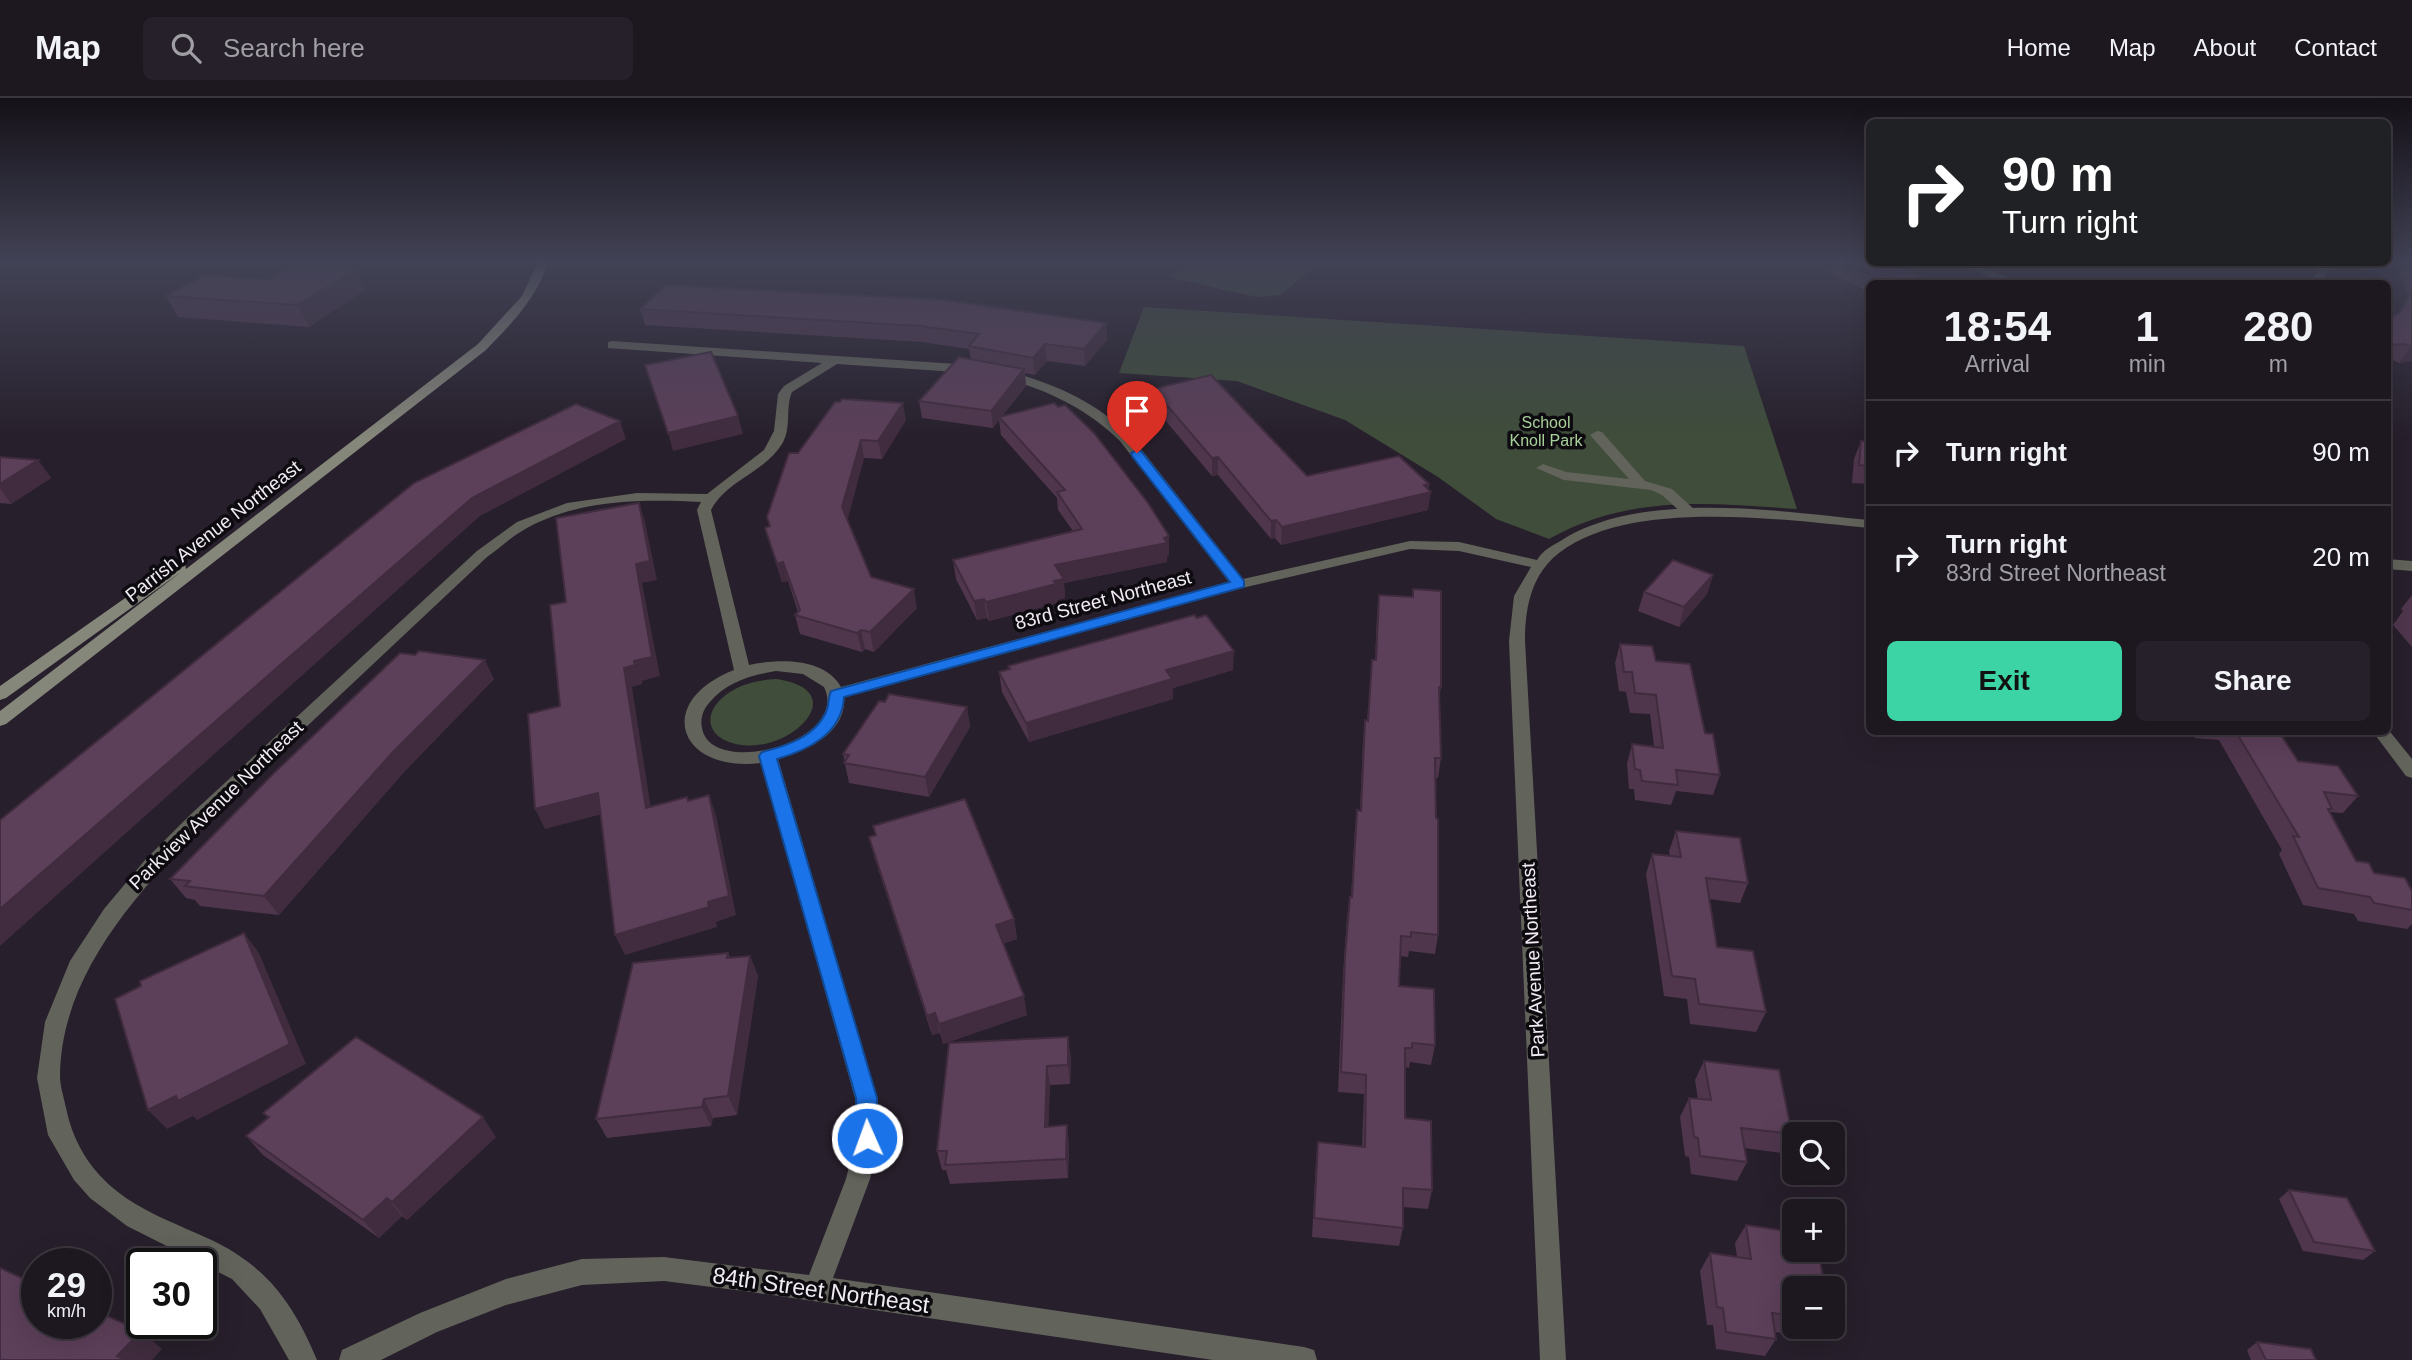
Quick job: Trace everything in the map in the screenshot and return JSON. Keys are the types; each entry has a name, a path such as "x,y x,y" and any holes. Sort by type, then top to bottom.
{"main road":[{"name":"Parrish Avenue Northeast","path":"0,720 450,373 482,347 507,321"},
{"name":"Parrish Avenue Northeast","path":"0,694 450,373"}],"street":[{"path":"612,345 960,368 1002,374 1039,384 1090,407 1125,438 1239,584"},
{"path":"743,673 704,510 709,498 769,453 780,430 784,397 788,389 835,360"},
{"path":"1597,435 1639,482"},
{"path":"1543,468 1564,476 1639,482 1667,492 1690,513"},
{"name":"Parkview Avenue Northeast","path":"304,1360 265,1292 241,1270 126,1212 89,1181 60,1135 47,1089 48,1038 85,949 114,905 166,848 482,554 514,531 554,512 590,501 647,496 709,498"},
{"path":"1539,565 1561,546 1588,531 1623,519 1724,513 1866,524"},
{"name":"83rd Street Northeast","path":"836,694 1239,584 1410,545 1464,545 1539,565"},
{"path":"2391,564 2412,566"},
{"name":"Park Avenue Northeast","path":"1539,565 1524,587 1517,612 1517,642 1553,1360"},
{"path":"776,666 798,667 823,677 830,682 836,694 836,709 828,724 812,738 792,749 768,756 742,758 720,755 703,746 693,733 692,718 699,703 712,688 743,673 776,666"},
{"path":"2384,735 2412,772"},
{"path":"768,756 866,1098 867,1138 858,1179 817,1288"},
{"name":"84th Street Northeast","path":"352,1360 429,1322 506,1292 582,1272 664,1269 817,1288 1304,1360"}],"green space":[{"name":"School Knoll Park","path":"1139,321 1358,321 1744,346 1797,509 1701,504 1640,508 1609,514 1549,539 1496,519 1438,477 1345,420 1237,381 1119,373"},
{"path":"776,679 799,685 811,695 813,707 807,719 795,730 761,745 730,742 714,732 711,717 720,700 746,684"}],"building":[{"path":"836,321 1106,323 1084,349 1045,344 1033,358 969,346 979,334 920,326"},
{"path":"2391,321 2412,321 2412,346 2391,345"},
{"path":"711,352 738,416 668,433 645,365"},
{"path":"959,357 1024,369 991,411 919,401"},
{"path":"1211,375 1307,476 1399,456 1429,484 1424,485 1431,492 1282,527 1276,520 1271,521 1218,457 1212,458 1153,389"},
{"path":"842,399 903,403 878,441 861,440 842,507 871,577 914,589 870,632 861,630 857,633 795,615 800,610 783,562 777,564 765,528 770,526 767,517 789,453 798,453 835,402"},
{"path":"1054,403 1058,407 1065,405 1094,433 1148,503 1169,536 1164,538 1167,543 1055,565 1064,579 1054,581 1056,584 986,602 984,599 974,601 953,560 1082,529 1057,492 1065,490 999,417"},
{"path":"576,404 620,421 472,498 0,909 0,820 414,483"},
{"path":"1861,441 1866,442 1866,466 1859,465"},
{"path":"0,457 38,460 0,484"},
{"path":"639,503 650,561 636,564 652,657 634,661 635,665 624,668 646,808 687,797 688,801 709,795 729,896 708,902 709,907 615,935 598,793 535,809 528,714 560,706 550,605 566,602 556,518"},
{"path":"1673,560 1713,575 1684,607 1644,592"},
{"path":"1413,589 1441,591 1441,758 1435,758 1438,935 1411,932 1411,937 1401,936 1399,986 1434,989 1435,1045 1412,1043 1412,1048 1405,1048 1405,1118 1431,1121 1432,1190 1403,1188 1403,1228 1314,1218 1318,1142 1365,1147 1366,1075 1341,1072 1345,956 1352,897 1357,810 1361,811 1365,720 1368,721 1372,660 1376,660 1379,595 1413,597"},
{"path":"1194,615 1197,618 1206,615 1234,651 1166,670 1172,679 1026,723 999,672 1010,669 1008,666"},
{"path":"1620,644 1652,646 1656,661 1690,664 1705,733 1713,734 1720,775 1676,770 1678,785 1642,781 1640,770 1635,769 1632,744 1663,748 1656,695 1635,693 1632,672 1624,672"},
{"path":"419,651 485,660 393,752 264,896 185,886 190,881 170,879 273,774 400,653 415,655"},
{"path":"889,694 967,707 925,777 844,763 849,755 843,754 879,701 885,702"},
{"path":"2238,735 2281,735 2298,761 2338,766 2358,796 2324,792 2332,809 2328,809 2356,861 2369,863 2374,873 2405,878 2412,891 2412,910 2374,903 2370,897 2318,888 2293,836 2299,837"},
{"path":"965,799 1014,919 996,925 1024,996 939,1024 935,1013 927,1016 869,837 876,835 873,826"},
{"path":"1676,831 1740,838 1748,883 1706,878 1717,947 1753,951 1766,1012 1699,1004 1695,979 1672,976 1652,854 1681,857"},
{"path":"244,933 290,1044 178,1101 176,1096 148,1110 115,999 141,986 140,981"},
{"path":"728,953 727,958 750,956 728,1096 704,1099 702,1107 596,1119 633,963"},
{"path":"356,1037 483,1117 392,1202 387,1198 363,1220 246,1136 269,1117 263,1113"},
{"path":"1068,1037 1068,1065 1047,1066 1045,1127 1067,1125 1066,1159 945,1165 947,1151 937,1151 949,1043"},
{"path":"1704,1061 1779,1070 1790,1122 1782,1122 1782,1133 1741,1128 1747,1162 1700,1156 1698,1138 1694,1137 1689,1098 1711,1100"},
{"path":"2289,1190 2347,1198 2375,1251 2314,1242"},
{"path":"1746,1225 1782,1230 1782,1262 1820,1262 1823,1276 1782,1276 1782,1314 1772,1313 1776,1339 1726,1332 1723,1308 1717,1307 1710,1253 1751,1259"},
{"path":"0,1268 21,1278 21,1339 112,1339 112,1318 126,1324 126,1339 133,1339 117,1356 127,1360 0,1360"},
{"path":"2257,1342 2311,1349 2316,1360 2266,1360"}],"route":[{"path":"867,1138 866,1098 768,756 792,749 812,738 828,724 836,709 836,694 1239,584 1137,453"}]}
